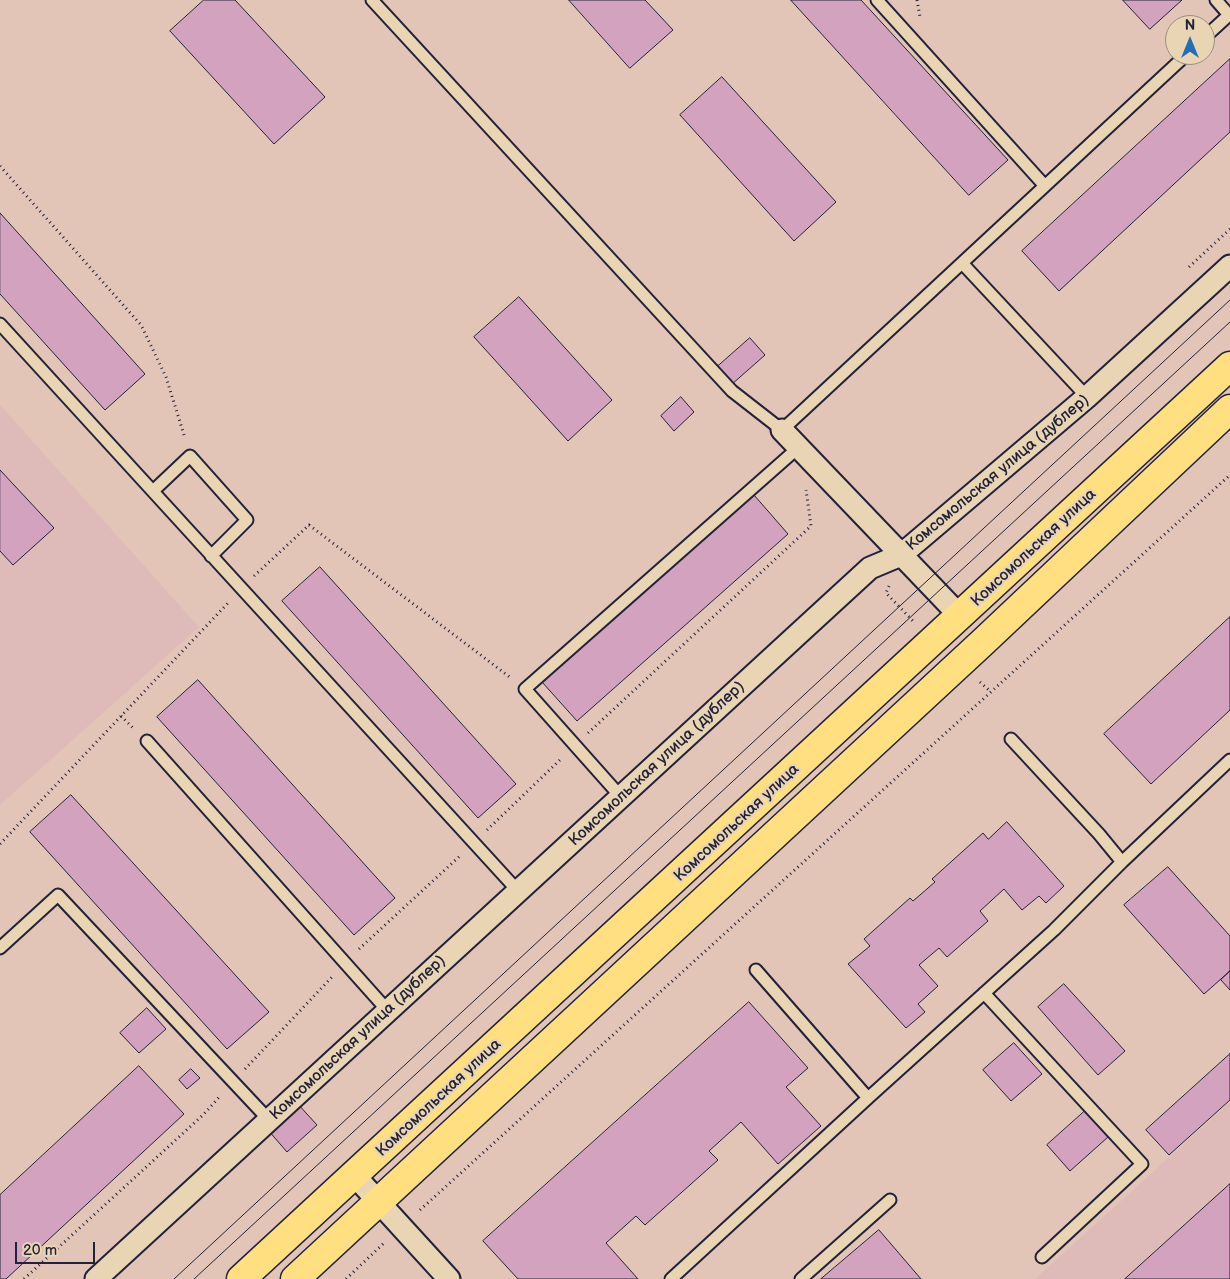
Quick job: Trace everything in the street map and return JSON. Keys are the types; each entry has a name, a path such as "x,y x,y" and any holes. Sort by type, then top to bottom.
{"main road":[{"name":"Комсомольская улица","path":"242,1279 1230,366"},
{"name":"Комсомольская улица","path":"295,1279 1227,417"}],"street":[{"name":"Комсомольская улица (дублер)","path":"96,1279 870,568 901,555 1087,397 1230,266"},
{"path":"782,430 960,616"},
{"path":"355,1176 448,1279"}],"lane":[{"path":"372,0 732,391 782,430 1175,65"},
{"path":"877,0 1045,186"},
{"path":"1215,28 1230,15 1216,0"},
{"path":"962,263 1087,397"},
{"path":"0,324 518,891"},
{"path":"621,797 526,689 799,447"},
{"path":"153,492 190,456 247,520 211,556"},
{"path":"1011,739 1090,824 1122,862"},
{"path":"147,741 388,1011"},
{"path":"671,1279 1054,930 1122,862 1230,760"},
{"path":"0,948 58,895 269,1120"},
{"path":"756,970 868,1098"},
{"path":"984,993 1142,1164 1042,1257"},
{"path":"801,1279 890,1200"}],"path":[{"path":"0,166 142,325 166,377 190,456"},
{"path":"24,1279 203,1115 233,1081 311,1002 345,963 811,526 799,447"},
{"path":"346,1279 402,1226 1230,475"},
{"path":"0,844 242,588 309,525 526,689"}],"shaded area":[{"path":"0,405 199,627 0,805"},
{"path":"1230,1102 1230,1279 1035,1279"}],"building":[{"path":"204,0 235,0 325,97 274,144 170,31"},
{"path":"569,0 645,0 673,30 630,68"},
{"path":"791,0 861,0 1008,160 969,195"},
{"path":"1123,0 1182,0 1165,15 1150,29"},
{"path":"1230,59 1230,132 1059,291 1022,251"},
{"path":"722,77 836,202 794,241 680,115"},
{"path":"0,213 145,374 105,410 0,294"},
{"path":"519,297 612,400 568,441 474,337"},
{"path":"750,338 765,355 731,385 716,368"},
{"path":"681,397 694,412 674,431 661,416"},
{"path":"0,470 54,528 13,565 0,551"},
{"path":"754,495 788,534 577,721 542,682"},
{"path":"320,567 516,784 478,818 282,601"},
{"path":"1230,617 1230,710 1151,784 1104,734"},
{"path":"198,680 395,898 354,935 157,717"},
{"path":"71,795 269,1012 227,1049 30,832"},
{"path":"1007,822 1064,886 1046,903 1039,896 1022,910 1004,889 980,911 988,921 947,957 939,948 919,965 938,986 918,1004 925,1012 906,1028 848,964 870,946 864,939 910,898 913,901 935,882 932,879 983,833 988,839"},
{"path":"1168,867 1230,936 1230,971 1204,994 1124,905"},
{"path":"1230,971 1230,990 1221,980"},
{"path":"1064,984 1125,1051 1098,1075 1038,1007"},
{"path":"749,1002 808,1068 786,1087 821,1126 778,1164 741,1122 709,1151 718,1160 645,1225 636,1216 606,1243 638,1279 518,1279 483,1241"},
{"path":"147,1008 166,1029 139,1053 120,1033"},
{"path":"1014,1043 1042,1074 1011,1101 983,1070"},
{"path":"1230,1054 1230,1100 1169,1155 1146,1130"},
{"path":"139,1066 184,1114 6,1279 0,1279 0,1195"},
{"path":"191,1069 200,1078 187,1089 179,1080"},
{"path":"297,1103 317,1125 287,1152 268,1130"},
{"path":"1085,1111 1108,1137 1070,1171 1047,1145"},
{"path":"1230,1184 1230,1279 1125,1279"},
{"path":"879,1230 921,1279 821,1279"}],"tram line":[{"path":"174,1279 1230,300"},
{"path":"194,1279 1230,322"}]}
